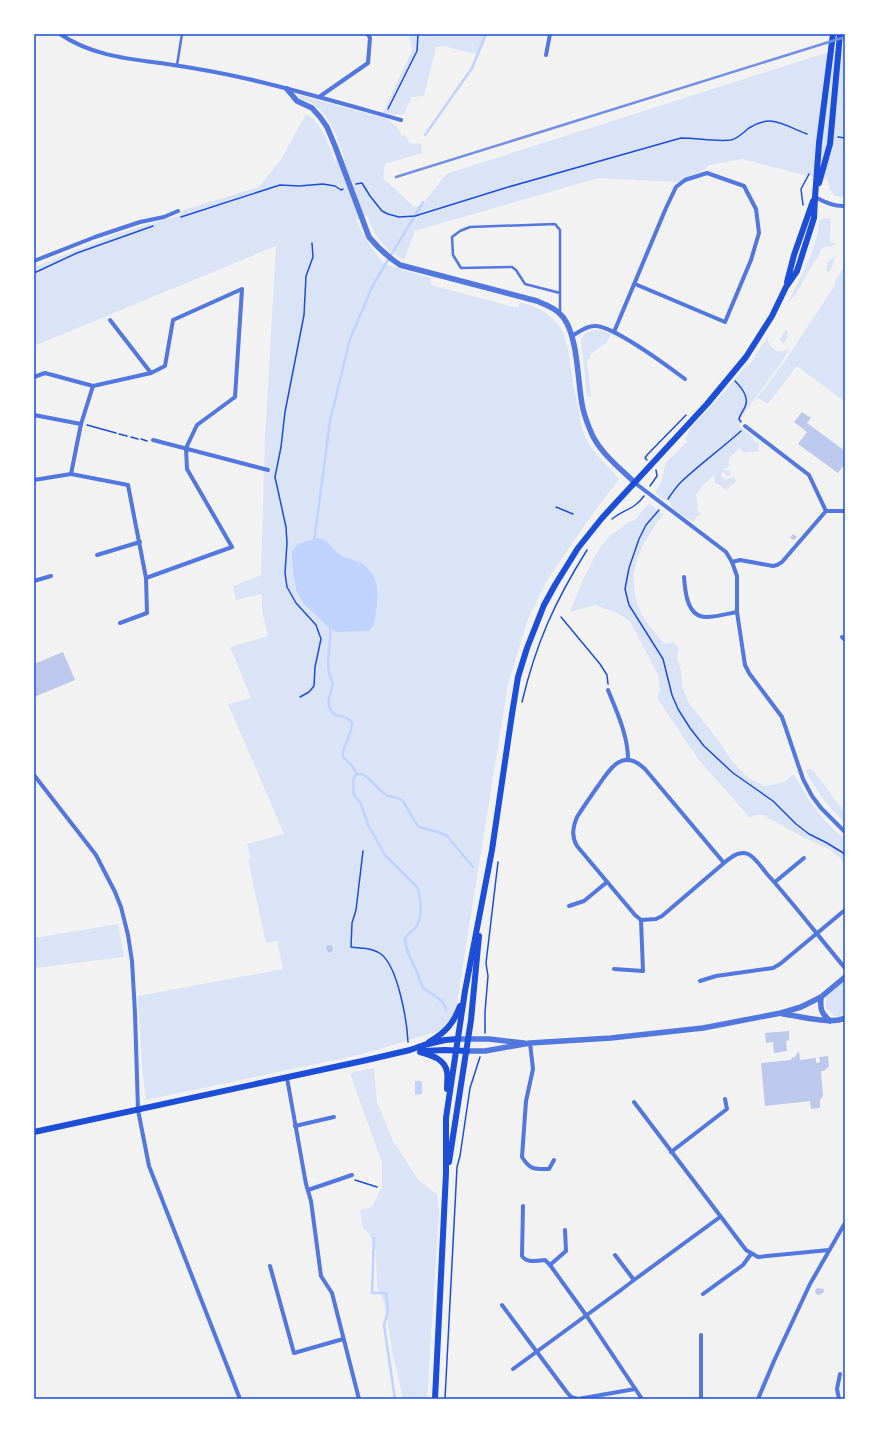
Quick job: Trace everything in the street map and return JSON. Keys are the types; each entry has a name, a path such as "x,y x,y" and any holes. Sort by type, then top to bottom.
{"main road":[{"path":"814,197 819,142 833,34"},
{"path":"446,1118 465,991 492,850 518,677 527,648 544,605 578,548 602,518 730,377 746,357 769,322 786,287 794,256 830,144 840,34"},
{"path":"446,1173 454,1138 469,1039 482,902"},
{"path":"424,1045 445,1031 451,1024 456,1017 465,991"},
{"path":"34,1132 112,1114 138,1110 287,1078 409,1047 458,1039"},
{"path":"409,1047 435,1057 444,1065 447,1072 446,1173 435,1399"},
{"path":"420,1052 445,1050 467,1051"}],"street":[{"path":"60,34 70,41 94,51 116,57 248,79 319,97 368,62 370,38 368,34"},
{"path":"546,55 550,34"},
{"path":"287,89 336,101 401,120"},
{"path":"287,89 297,101 312,108 324,122 335,146 369,237 387,256 400,265 518,295 546,304 558,312 567,324 572,336 583,410 592,434 602,450 635,483 726,552 732,562 737,576 737,612 743,657 749,673 782,717 803,779 812,796 821,808 845,832"},
{"path":"614,332 676,187 685,180 707,172 744,186 756,209 759,233 751,260 725,322 635,284"},
{"path":"814,197 828,204 841,207 845,206"},
{"path":"34,261 95,236 140,222 164,217 178,211"},
{"path":"34,377 45,373 93,386 150,373 165,366 173,320 242,288 234,398 197,425 186,448 187,469 232,547 146,578"},
{"path":"110,320 150,373"},
{"path":"572,336 587,328 603,326 650,354 685,379"},
{"path":"71,474 81,424 93,386"},
{"path":"34,415 81,424"},
{"path":"745,426 808,475 826,511"},
{"path":"153,440 268,470"},
{"path":"34,480 71,474 128,485 146,578 147,613 120,623"},
{"path":"732,562 740,560 773,566 778,565 786,558 826,511 845,511"},
{"path":"97,556 140,542"},
{"path":"34,581 51,576"},
{"path":"684,577 684,590 688,603 700,616 706,617 737,612"},
{"path":"608,690 617,712 628,748 628,759"},
{"path":"724,863 645,769 634,760 628,759 620,761 610,768 577,817 573,830 573,837 577,846 635,915 641,920 656,919 662,916 734,855 740,853 748,854 775,882 845,968"},
{"path":"34,774 96,855 115,892 120,907 128,935 132,961 138,1110 149,1166 240,1399"},
{"path":"775,882 804,858"},
{"path":"569,906 584,901 607,882"},
{"path":"700,981 716,976 773,968 780,964 845,910"},
{"path":"614,969 643,971 641,920"},
{"path":"467,1051 481,1051 530,1043 611,1038 703,1028 781,1014 821,997 845,977"},
{"path":"821,997 820,1007 824,1016 830,1021"},
{"path":"781,1014 830,1021 845,1018"},
{"path":"458,1039 485,1039 530,1043"},
{"path":"530,1043 533,1069 526,1101 522,1157 526,1164 533,1169 549,1169 554,1160"},
{"path":"287,1078 306,1184 311,1201 321,1276 332,1293 360,1399"},
{"path":"671,1152 727,1110 725,1099"},
{"path":"634,1102 720,1217 746,1250 751,1254 758,1257 829,1250"},
{"path":"295,1126 334,1117"},
{"path":"308,1190 352,1175"},
{"path":"523,1206 522,1256 526,1260 545,1260 550,1265 586,1315 642,1399"},
{"path":"513,1368 720,1217"},
{"path":"758,1399 810,1284 845,1223"},
{"path":"550,1265 566,1251 565,1230"},
{"path":"702,1294 743,1265 751,1254"},
{"path":"615,1255 634,1280"},
{"path":"270,1266 294,1353 343,1339"},
{"path":"502,1305 571,1397 578,1399 635,1389"},
{"path":"701,1336 701,1399"},
{"path":"839,1399 837,1389 840,1374"}],"lane":[{"path":"177,66 182,34"},
{"path":"558,312 560,292 560,230 555,224 470,226 452,237 453,255 461,268 512,267 516,270 525,284 560,292"}],"path":[{"path":"385,116 417,51 418,34"},
{"path":"362,183 382,211 388,214 408,218 426,214 505,188 681,138 702,138 721,141 734,140 754,125 767,120 782,123 794,130 807,134"},
{"path":"837,137 845,138"},
{"path":"803,209 802,189 809,174"},
{"path":"179,218 280,185 299,186 323,184 335,186 341,190"},
{"path":"34,273 77,253 157,225"},
{"path":"300,697 309,692 314,686 315,666 321,639 316,625 296,603 287,587 285,573 287,543 286,527 275,477 281,448 285,412 304,315 306,276 313,257 312,243"},
{"path":"730,377 739,385 746,396 746,405 739,419 745,426 728,443 695,468 681,482 646,525 639,539 629,568 625,589 629,605 660,654 678,709 704,746 733,773 773,801 796,824 809,834 845,854"},
{"path":"645,458 687,414"},
{"path":"81,424 116,433"},
{"path":"119,434 127,436"},
{"path":"131,437 138,439"},
{"path":"608,523 622,512 634,507 647,492 656,476 657,472 655,468"},
{"path":"556,507 573,514"},
{"path":"522,703 528,675 544,628 570,577 590,545"},
{"path":"560,617 600,664 607,675 608,690"},
{"path":"362,851 356,910 352,923 351,947 373,950 382,955 394,973 404,1011 409,1047"},
{"path":"485,1039 485,1012 488,976 486,963 498,860"},
{"path":"445,1399 457,1168 470,1088 472,1079 480,1061 481,1051"},
{"path":"345,1177 377,1187"}],"shaded area":[{"path":"409,34 487,34 479,55 443,46 436,47 424,96 412,97 403,115 383,113 412,50"},
{"path":"845,48 845,197 835,196 830,190 827,179 800,174 742,159 709,165 706,169 678,182 598,178 415,231 404,260 385,246 373,230 367,215 358,220 357,218 356,219 376,254 387,265 431,278 431,285 518,308 520,302 537,308 550,316 559,326 568,348 575,396 580,413 582,429 594,451 619,479 584,526 546,582 528,619 508,684 455,1014 439,1031 363,1054 146,1100 142,1066 138,996 283,969 277,941 266,943 248,860 251,859 247,844 284,834 228,704 251,698 230,647 268,636 262,611 262,594 236,600 233,586 261,575 265,438 276,246 34,346 34,267 119,233 181,215 180,211 259,187 280,161 306,114 317,123 321,129 335,162 336,160 343,158 345,159 336,135 323,113 310,102 298,98 299,95 387,119 396,126 402,136 405,135 409,143 421,143 422,153 385,164 383,178 414,207 423,204 446,174"},
{"path":"826,218 831,219 830,242 835,243 835,245 831,247 825,246 820,251 819,257 814,262 795,295 787,304 812,253 819,221"},
{"path":"835,256 829,272 826,271 827,263"},
{"path":"845,266 845,402 797,366 768,404 757,398 785,361 835,285 835,281"},
{"path":"601,330 611,334 607,342 590,355 590,359 587,360 591,397 587,396 581,340 587,333"},
{"path":"785,330 788,331 787,339 784,343 782,343 780,340"},
{"path":"768,336 770,345 776,351 784,351 790,348 741,418 742,420 739,426 754,438 751,439 759,443 758,451 745,453 741,451 740,448 729,458 729,467 723,469 730,471 731,475 727,476 723,472 721,476 726,480 728,478 735,477 736,482 725,490 715,483 714,475 702,486 696,495 698,505 697,510 700,512 700,515 697,516 694,522 676,511 670,502 659,497 655,492 662,480 666,462 687,442 685,439 692,426 726,390 745,367 749,366"},
{"path":"649,503 663,515 649,535 638,556 634,575 635,594 640,611 654,631 665,644 673,642 679,649 677,658 681,671 682,685 689,703 718,740 732,761 748,778 765,786 784,782 794,774 816,810 837,833 845,839 845,865 839,857 829,849 799,835 763,815 755,815 750,818 698,759 657,698 660,690 658,675 630,621 617,613 595,605 570,612 583,579 599,549 610,536 629,522 635,520"},
{"path":"810,768 845,813 845,823 828,805 814,785 806,771"},
{"path":"118,924 124,957 34,968 34,938"},
{"path":"845,981 845,1013 839,1017 834,1016 826,1008 826,995"},
{"path":"374,1068 377,1102 393,1141 419,1181 437,1194 439,1211 427,1399 403,1399 393,1355 384,1302 377,1287 376,1251 369,1233 363,1228 360,1210 372,1207 382,1187 382,1163 350,1073"}],"water":[{"path":"317,538 328,542 339,554 364,565 373,575 377,586 378,598 374,622 369,631 336,632 326,625 305,605 297,593 293,572 292,551 297,545"},
{"path":"415,1081 422,1081 422,1094 415,1095"}],"building":[{"path":"802,412 811,418 807,423 845,451 845,466 844,465 838,473 798,444 807,432 794,422"},
{"path":"793,534 797,537 794,540 790,538"},
{"path":"63,652 75,680 34,697 34,664"},
{"path":"332,945 333,951 328,953 326,946"},
{"path":"789,1031 789,1040 786,1041 787,1051 774,1053 773,1042 766,1043 765,1033"},
{"path":"799,1051 800,1060 816,1058 816,1063 820,1062 819,1057 828,1056 829,1066 824,1071 821,1071 823,1096 820,1100 820,1108 811,1109 810,1101 765,1106 761,1063 791,1060 792,1057 794,1058"},
{"path":"817,1288 824,1289 824,1292 819,1295 816,1294 815,1291"}],"waterway":[{"path":"425,135 472,68 486,34"},
{"path":"314,542 330,421 350,339 373,285 423,202"},
{"path":"330,627 328,662 330,676 333,683 329,699 329,707 335,715 345,717 352,722 351,732 343,750 343,756 357,774 354,777 353,783 354,795 361,804 368,825 385,855 417,887 420,896 420,918 416,927 405,938 406,947 423,988 440,1000 446,1011"},
{"path":"357,774 362,774 368,778 388,796 398,798 403,801 419,827 447,836 473,867"},
{"path":"374,1238 372,1293 386,1293 388,1311 384,1325 395,1399"}],"railway":[{"path":"396,177 845,37"}]}
